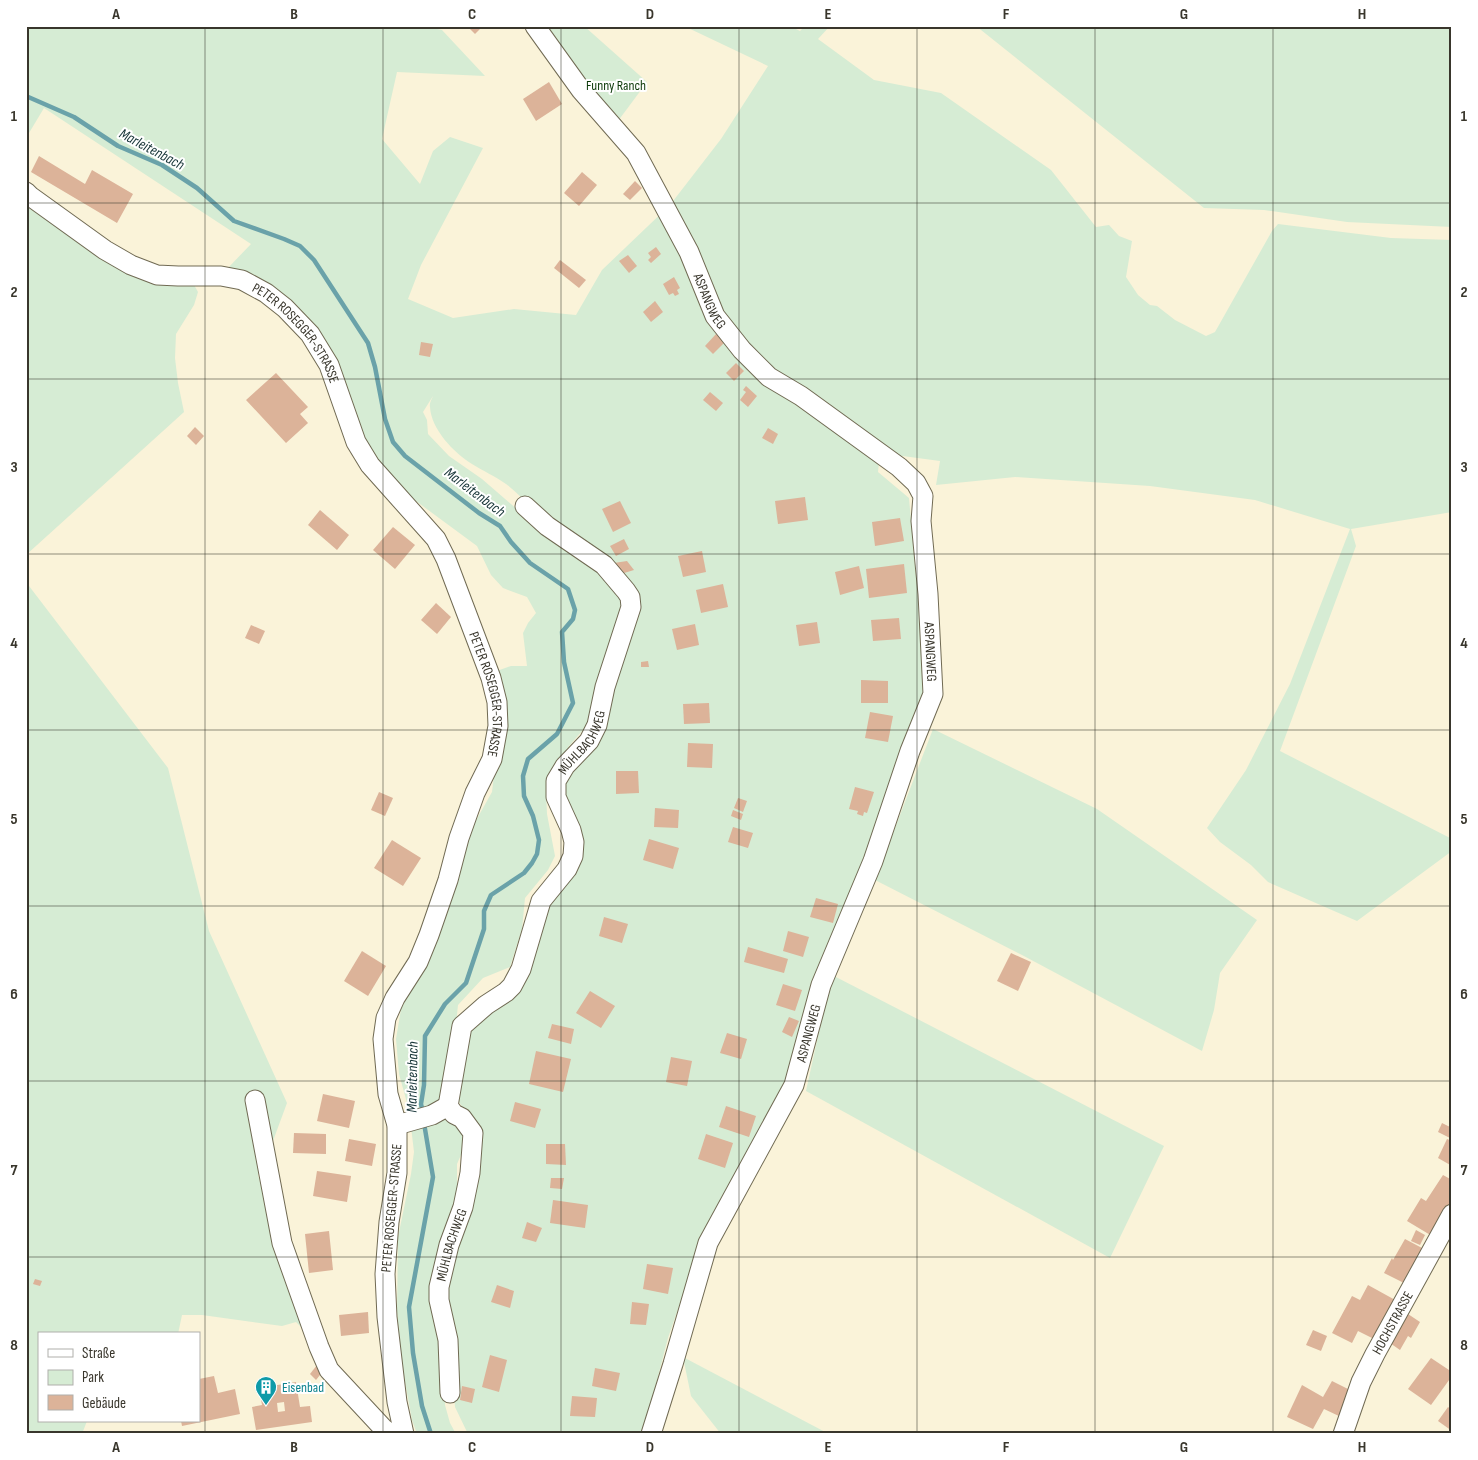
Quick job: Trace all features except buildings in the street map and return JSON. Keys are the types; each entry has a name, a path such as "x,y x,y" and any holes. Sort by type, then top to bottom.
{"street":[{"name":"ASPANGWEG","path":"535,26 581,90 636,153 689,252 715,316 742,350 769,378 801,396 899,467 916,484 923,496 921,521 928,594 933,694 910,751 873,861 821,985 794,1085 708,1243 651,1434"},
{"name":"PETER ROSEGGER-STRASSE","path":"26,192 105,250 130,265 157,274 222,276 242,280 266,293 285,308 310,334 329,364 356,442 370,465 436,539 446,559 491,678 498,702 498,726 492,759 475,793 429,935 418,962 395,998 386,1018 383,1039 388,1094 397,1125 397,1173 389,1222 386,1274 387,1317 397,1402 404,1434"},
{"name":"MÜHLBACHWEG","path":"450,1393 448,1340 439,1300 439,1287 449,1245 463,1207 470,1173 473,1132 462,1118 454,1114 448,1106 462,1026 512,986 521,969 541,902 566,869 573,856 574,842 556,797 556,781 565,766 589,741 597,724 605,687 631,607 630,597 604,565 547,526 525,506"},
{"path":"255,1100 282,1242 319,1347 329,1370 383,1428 391,1434"},
{"path":"397,1125 432,1115 448,1106"},
{"name":"HOCHSTRASSE","path":"1343,1434 1361,1382 1452,1214"}],"green space":[{"path":"26,26 423,26 442,30 485,76 397,72 382,139 420,184 433,151 450,137 483,148 421,265 408,299 453,318 514,309 576,315 602,270 670,205 721,139 768,66 684,26 790,26 800,31 805,26 830,26 818,39 874,80 941,93 1051,170 1096,227 1109,225 1119,236 1132,241 1126,277 1138,295 1150,305 1157,306 1175,320 1206,336 1215,332 1272,231 1278,224 1391,238 1452,240 1452,512 1351,529 1356,546 1280,751 1452,839 1452,851 1357,921 1268,882 1251,865 1220,842 1207,828 1246,770 1290,684 1350,529 1255,500 1150,486 1015,477 936,485 940,461 880,453 878,472 909,498 927,697 817,982 789,1086 698,1251 668,1338 643,1434 468,1434 455,1407 449,1328 443,1299 448,1262 472,1198 476,1154 475,1126 457,1099 467,1026 507,996 517,982 532,951 545,904 572,870 580,847 577,829 560,796 561,784 565,773 571,765 606,728 615,663 636,608 636,600 605,561 560,531 556,523 548,523 506,484 472,464 451,447 434,424 430,404 433,396 423,412 427,420 428,434 449,456 482,479 540,529 592,563 611,581 622,603 590,722 569,746 553,771 546,791 547,814 555,856 548,870 525,898 522,929 510,967 483,978 458,1005 456,1025 446,1071 444,1101 446,1112 462,1128 467,1141 457,1164 457,1197 436,1280 430,1296 432,1314 439,1338 445,1381 445,1405 450,1423 456,1434 417,1434 412,1420 402,1366 397,1312 398,1237 414,1152 409,1110 399,1074 396,1039 401,1009 425,964 444,922 457,874 474,824 492,792 503,722 494,672 511,666 527,666 523,633 536,613 527,597 503,588 491,575 477,546 381,473 361,440 338,370 276,308 226,270 251,244 44,108 26,138"},
{"name":"Funny Ranch","path":"540,26 584,26 647,82 618,121"},
{"path":"976,26 1452,26 1452,227 1347,222 1264,210 1204,208"},
{"path":"26,201 102,257 193,283 198,292 194,305 176,334 175,358 184,412 26,555"},
{"path":"26,582 168,768 209,931 287,1103 258,1175 286,1271 311,1337 296,1322 282,1326 202,1315 182,1315 178,1332 38,1332 38,1422 87,1422 82,1434 26,1434"},
{"path":"933,729 1097,809 1257,920 1220,973 1214,1010 1202,1051 1022,955 875,880"},
{"path":"834,976 1164,1146 1110,1258 806,1091 825,1004"},
{"path":"683,1357 829,1434 721,1434 691,1396"}],"waterway":[{"name":"Marleitenbach","path":"26,96 74,117 118,146 162,165 197,188 234,221 300,246 314,260 368,343 375,367 385,419 393,442 405,456 479,513 500,526 511,542 530,563 568,589 575,610 573,619 562,632 564,662 573,703 557,734 528,759 523,776 524,796 533,816 539,840 537,854 524,873 491,895 484,911 484,929 466,983 445,1004 425,1036 424,1085 421,1104 423,1113"},
{"name":"Marleitenbach","path":"424,1123 433,1177 409,1307 413,1353 422,1406 431,1434"}],"place":[{"name":"Eisenbad","path":"266,1406"}]}
